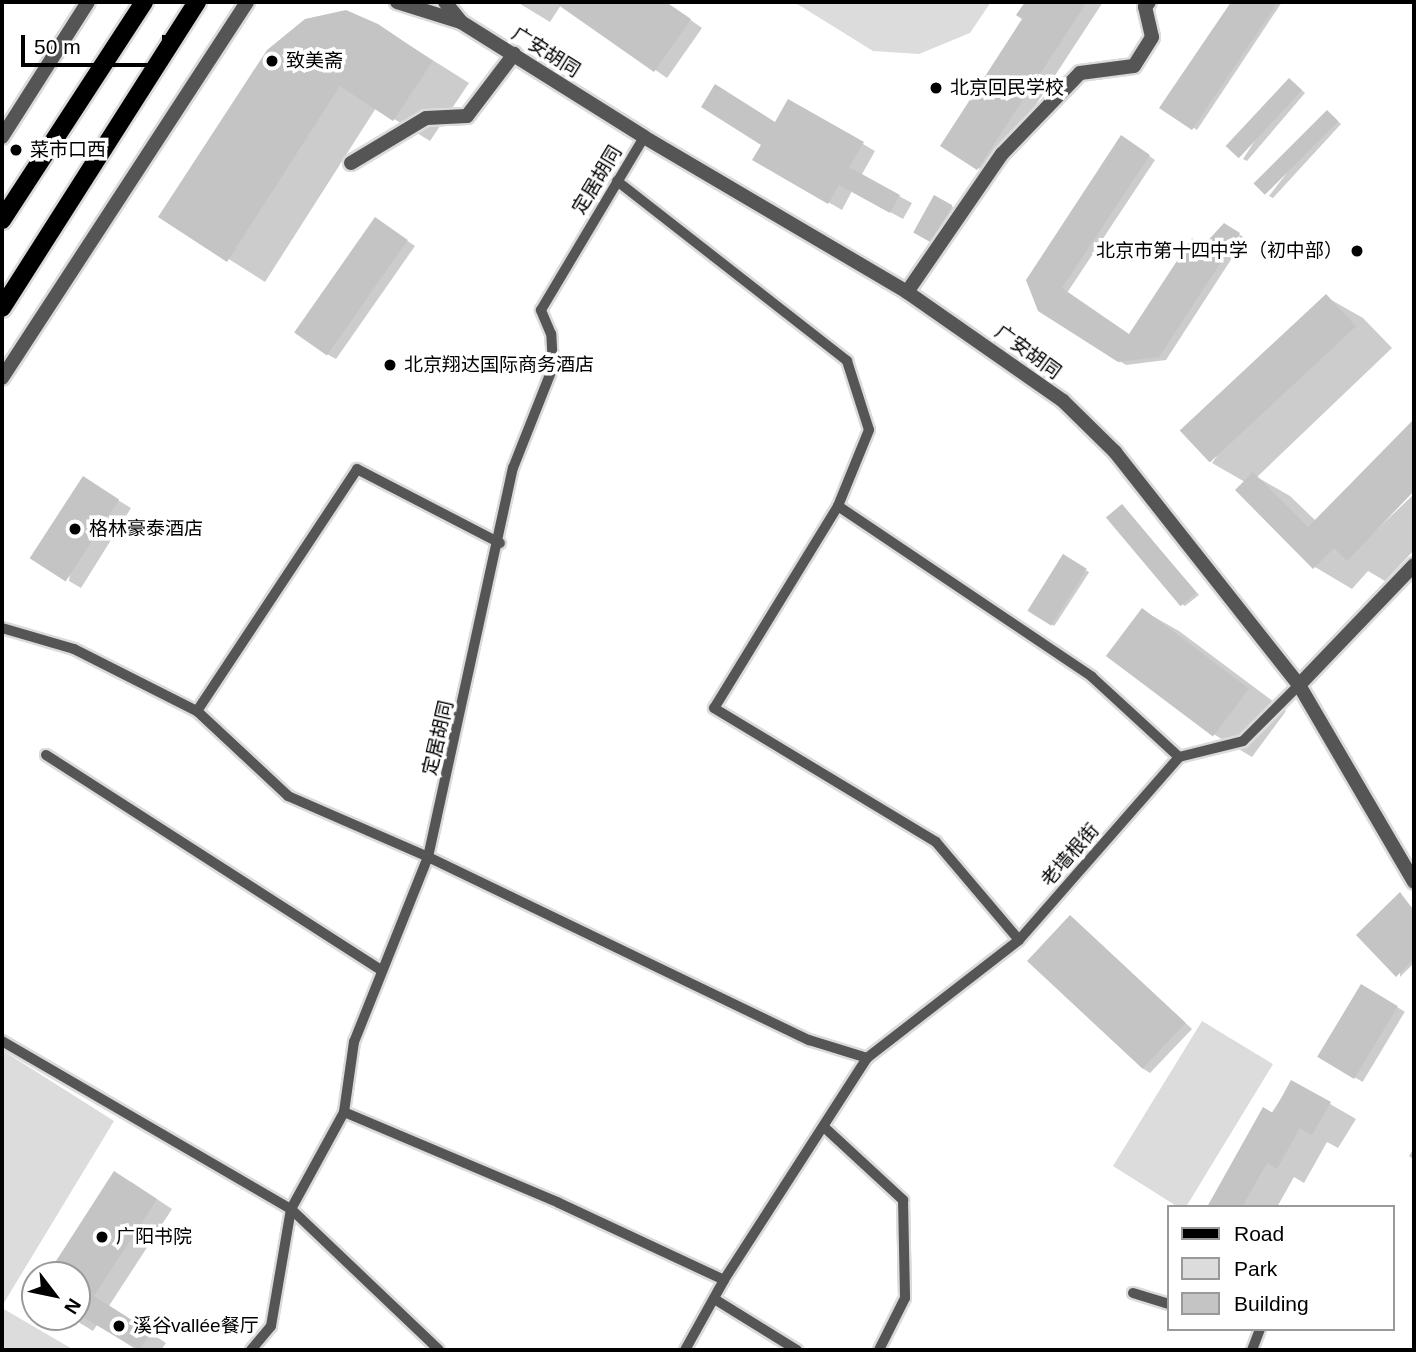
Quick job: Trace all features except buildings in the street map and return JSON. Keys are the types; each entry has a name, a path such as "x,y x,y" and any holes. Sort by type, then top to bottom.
{"main road":[{"path":"2,220 144,2"},
{"path":"2,308 197,2"}],"street":[{"path":"2,137 88,2"},
{"path":"2,377 247,2"},
{"name":"广安胡同","path":"397,2 461,22 644,137 907,292 1063,401 1115,452 1299,685 1414,882"},
{"name":"广安胡同","path":"445,2 461,22"},
{"path":"907,292 1002,154 1080,73 1134,66 1152,37 1145,7 1149,2"},
{"path":"351,163 426,118 467,116 514,54"},
{"path":"1299,685 1414,565"}],"lane":[{"name":"定居胡同","path":"251,1350 271,1326 291,1209 344,1112 354,1042 428,857 500,544 513,468 553,367 551,334 541,310 644,137"},
{"path":"617,181 847,361 869,430 838,506 714,708 936,842 1018,940"},
{"path":"197,711 357,469 500,544"},
{"path":"838,506 1092,677 1180,757 1243,741 1299,685"},
{"path":"2,628 74,649 197,711 288,796 428,857 809,1040 867,1058 723,1280 716,1300 685,1350"},
{"path":"46,755 381,970"},
{"name":"老墙根街","path":"867,1058 1018,940 1180,757"},
{"path":"2,1041 291,1209 439,1350"},
{"path":"344,1112 559,1203 723,1280"},
{"path":"824,1127 902,1200 905,1298 879,1350"},
{"path":"1133,1293 1168,1304"},
{"path":"716,1300 797,1350"},
{"path":"1252,1350 1259,1331"}],"green space":[{"path":"794,2 991,2 970,33 919,54 873,51"},
{"path":"1202,1021 1273,1064 1187,1205 1175,1205 1113,1166"},
{"path":"2,1050 114,1121 29,1261 21,1261 21,1275 2,1306"},
{"path":"2,1308 21,1319 21,1331 41,1331 74,1350 2,1350"}],"place":[{"name":"致美斋","path":"272,61"},
{"name":"北京回民学校","path":"936,88"},
{"name":"菜市口西","path":"16,150"},
{"name":"北京市第十四中学（初中部）","path":"1357,251"},
{"name":"北京翔达国际商务酒店","path":"390,365"},
{"name":"格林豪泰酒店","path":"75,529"},
{"name":"广阳书院","path":"102,1237"},
{"name":"溪谷vallée餐厅","path":"119,1326"}]}
